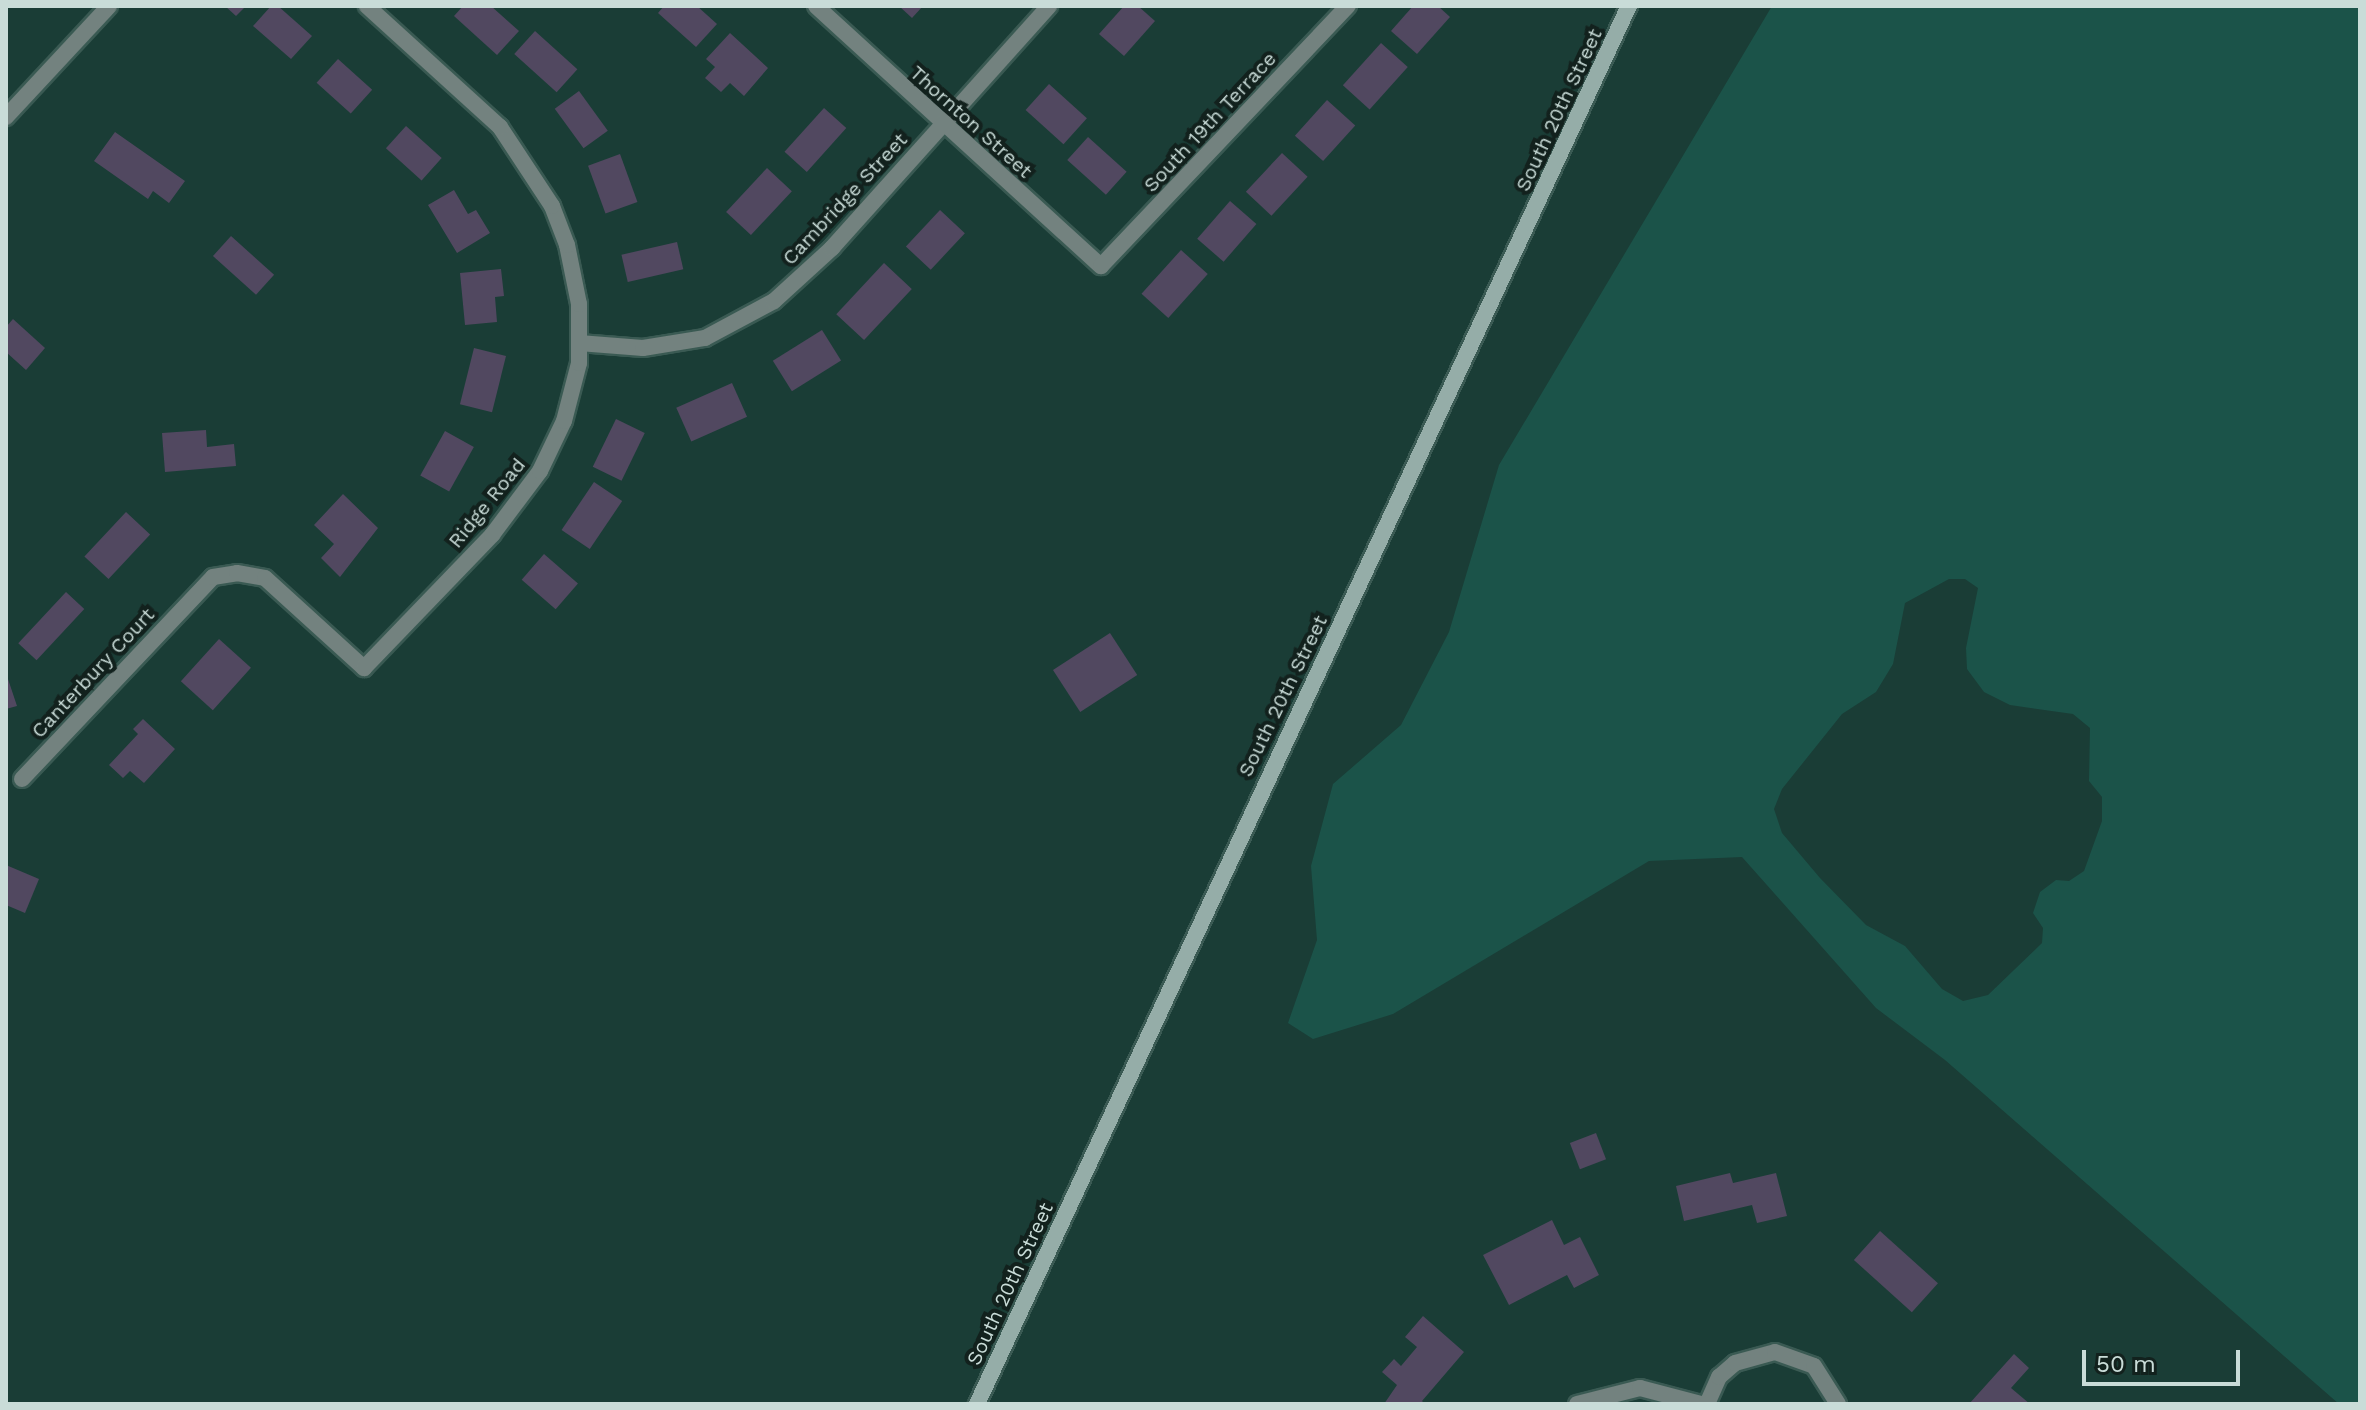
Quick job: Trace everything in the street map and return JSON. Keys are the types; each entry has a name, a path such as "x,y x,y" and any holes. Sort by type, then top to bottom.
{"main road":[{"name":"South 20th Street","path":"977,1404 1629,6"}],"street":[{"path":"6,117 109,6"},
{"name":"Ridge Road","path":"194,595 213,577 237,573 265,578 364,668 492,535 540,471 564,421 579,343 579,304 567,245 529,164 500,127 367,6"},
{"name":"Thornton Street","path":"816,6 1101,266"},
{"name":"Cambridge Street","path":"579,343 643,348 705,338 774,301 832,248 1049,6"},
{"name":"South 19th Terrace","path":"1101,266 1348,6"},
{"name":"Canterbury Court","path":"22,779 194,595"},
{"path":"1577,1404 1640,1388 1704,1404 1719,1377 1735,1363 1775,1352 1814,1366 1838,1404"}],"green space":[{"path":"1772,6 2360,6 2360,1404 2339,1404 1945,1060 1876,1008 1742,857 1649,861 1393,1014 1313,1039 1288,1023 1317,940 1311,866 1333,784 1401,725 1449,632 1499,465","holes":["1949,579 1965,579 1978,588 1966,648 1967,669 1984,692 2010,705 2073,714 2090,728 2089,781 2102,797 2102,821 2084,871 2069,881 2056,880 2040,892 2033,913 2043,928 2042,943 1988,995 1963,1001 1942,989 1905,946 1866,925 1782,833 1774,809 1782,789 1842,714 1876,692 1893,664 1905,603"]}],"building":[{"path":"225,6 246,6 236,16"},
{"path":"271,6 278,6 312,36 291,59 253,26"},
{"path":"463,6 491,6 519,31 497,55 454,16"},
{"path":"664,6 697,6 717,24 696,47 658,13"},
{"path":"899,6 923,6 912,18"},
{"path":"1124,6 1138,6 1155,21 1124,56 1099,34"},
{"path":"1413,6 1438,6 1450,17 1417,54 1391,31"},
{"path":"535,31 577,69 557,92 514,54"},
{"path":"730,33 768,68 744,96 730,83 721,92 705,78 715,67 706,59"},
{"path":"1381,43 1408,67 1370,109 1343,85"},
{"path":"338,59 372,90 351,114 317,83"},
{"path":"1049,84 1087,118 1063,144 1026,110"},
{"path":"579,91 608,131 584,148 555,109"},
{"path":"1327,100 1355,125 1323,161 1295,136"},
{"path":"824,108 846,128 807,172 785,152"},
{"path":"406,126 442,158 422,180 386,148"},
{"path":"115,132 185,181 169,203 153,191 148,199 94,161"},
{"path":"1088,137 1127,172 1106,195 1067,160"},
{"path":"1282,153 1308,177 1271,216 1246,192"},
{"path":"620,154 637,202 605,214 588,166"},
{"path":"767,168 792,191 751,235 726,212"},
{"path":"454,190 468,214 476,210 490,233 457,253 428,205"},
{"path":"1230,201 1256,224 1224,262 1197,239"},
{"path":"940,210 965,233 931,270 906,247"},
{"path":"231,236 274,275 256,295 213,256"},
{"path":"677,242 683,269 628,282 621,255"},
{"path":"1181,250 1208,274 1168,318 1142,294"},
{"path":"884,263 912,289 864,340 836,314"},
{"path":"501,269 504,296 495,297 497,322 465,325 460,273"},
{"path":"13,319 45,348 26,370 6,352 6,327"},
{"path":"822,330 841,361 792,391 773,361"},
{"path":"474,348 506,356 492,412 460,404"},
{"path":"732,383 747,417 691,442 676,408"},
{"path":"616,419 645,433 622,481 593,467"},
{"path":"206,430 207,447 234,444 236,466 165,472 162,433"},
{"path":"445,431 474,447 449,492 420,476"},
{"path":"594,482 622,501 590,549 562,530"},
{"path":"343,494 378,528 340,577 321,558 334,544 314,525"},
{"path":"126,512 150,535 109,579 84,557"},
{"path":"544,554 578,584 556,609 522,580"},
{"path":"66,592 84,609 37,660 18,643"},
{"path":"1110,633 1137,675 1080,712 1053,670"},
{"path":"219,639 251,668 213,710 181,681"},
{"path":"6,680 17,706 6,709"},
{"path":"143,719 175,749 144,783 130,771 123,778 109,765 138,734 133,729"},
{"path":"6,865 39,879 25,913 6,905"},
{"path":"1596,1133 1606,1159 1580,1169 1570,1143"},
{"path":"1730,1173 1733,1183 1776,1173 1787,1216 1757,1223 1752,1205 1684,1221 1676,1186"},
{"path":"1552,1220 1564,1245 1580,1237 1599,1275 1574,1288 1567,1275 1509,1305 1483,1255"},
{"path":"1880,1231 1938,1283 1912,1312 1854,1260"},
{"path":"1423,1316 1464,1352 1422,1401 1425,1404 1384,1404 1397,1385 1382,1372 1394,1359 1401,1366 1417,1347 1405,1337"},
{"path":"2014,1354 2029,1368 2011,1388 2030,1404 1969,1404"}]}
